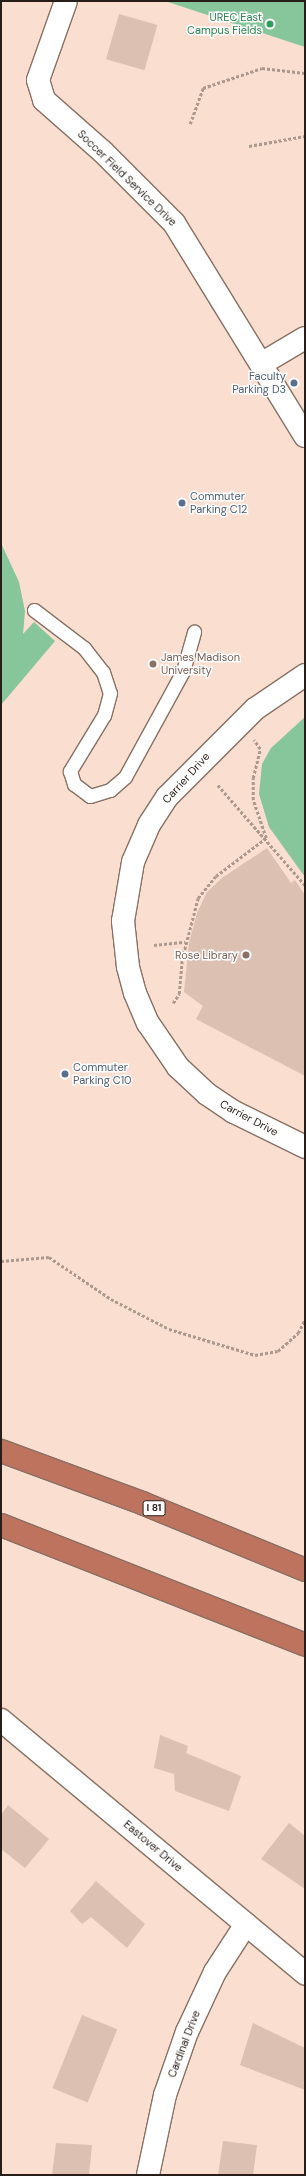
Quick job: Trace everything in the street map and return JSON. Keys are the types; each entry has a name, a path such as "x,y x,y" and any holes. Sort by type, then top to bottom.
{"highway":[{"name":"I 81","path":"1,1451 142,1503 305,1570"},
{"path":"1,1525 305,1644"}],"street":[{"name":"Soccer Field Service Drive","path":"66,1 38,80 44,100 102,152 174,223 305,436"},
{"path":"261,364 305,338"},
{"name":"Carrier Drive","path":"305,675 249,714 168,797 149,825 133,862 123,921 128,967 135,993 148,1023 178,1066 207,1094 229,1108 305,1147"},
{"name":"Eastover Drive","path":"1,1720 305,1973"},
{"name":"Cardinal Drive","path":"148,2175 165,2095 187,2032 216,1972 246,1924"}],"lane":[{"path":"34,610 84,648 103,672 110,693 104,715 70,771 74,784 90,796 110,790 125,777 183,671 194,632"}],"path":[{"path":"190,124 203,88 262,68 305,73"},
{"path":"249,146 305,136"},
{"path":"253,740 260,749 253,778 253,800 266,838"},
{"path":"218,785 266,838 305,885"},
{"path":"173,1003 179,994 185,942 190,921 205,886 266,838"},
{"path":"154,945 185,942"},
{"path":"1,1261 49,1257 111,1299 169,1329 255,1354 278,1351 298,1333 305,1319"}],"green space":[{"name":"UREC East Campus Fields","path":"165,1 305,1 305,47"},
{"path":"1,543 19,582 25,611 23,634 34,622 55,641 1,705"},
{"path":"305,717 305,877 269,827 259,794 262,764 271,748"}],"building":[{"path":"119,14 157,25 144,70 106,59"},
{"name":"Rose Library","path":"267,848 291,883 295,880 305,895 305,1076 196,1019 203,1006 184,992 189,943 197,913 207,892 222,878"},
{"path":"160,1735 188,1746 186,1753 241,1776 229,1811 175,1791 174,1774 154,1768"},
{"path":"8,1805 49,1839 25,1868 1,1849 1,1815"},
{"path":"289,1823 305,1836 305,1889 261,1859"},
{"path":"96,1881 145,1924 127,1948 91,1917 82,1924 70,1911"},
{"path":"82,2015 117,2029 88,2102 52,2088"},
{"path":"253,2023 305,2048 305,2090 240,2065"},
{"path":"223,2141 257,2145 253,2175 218,2175"},
{"path":"56,2143 92,2145 89,2175 52,2175"}],"place":[{"name":"UREC East Campus Fields","path":"270,24"},
{"name":"Faculty Parking D3","path":"294,383"},
{"name":"Commuter Parking C12","path":"182,503"},
{"name":"James Madison University","path":"153,664"},
{"name":"Rose Library","path":"246,955"},
{"name":"Commuter Parking C10","path":"65,1074"}]}
